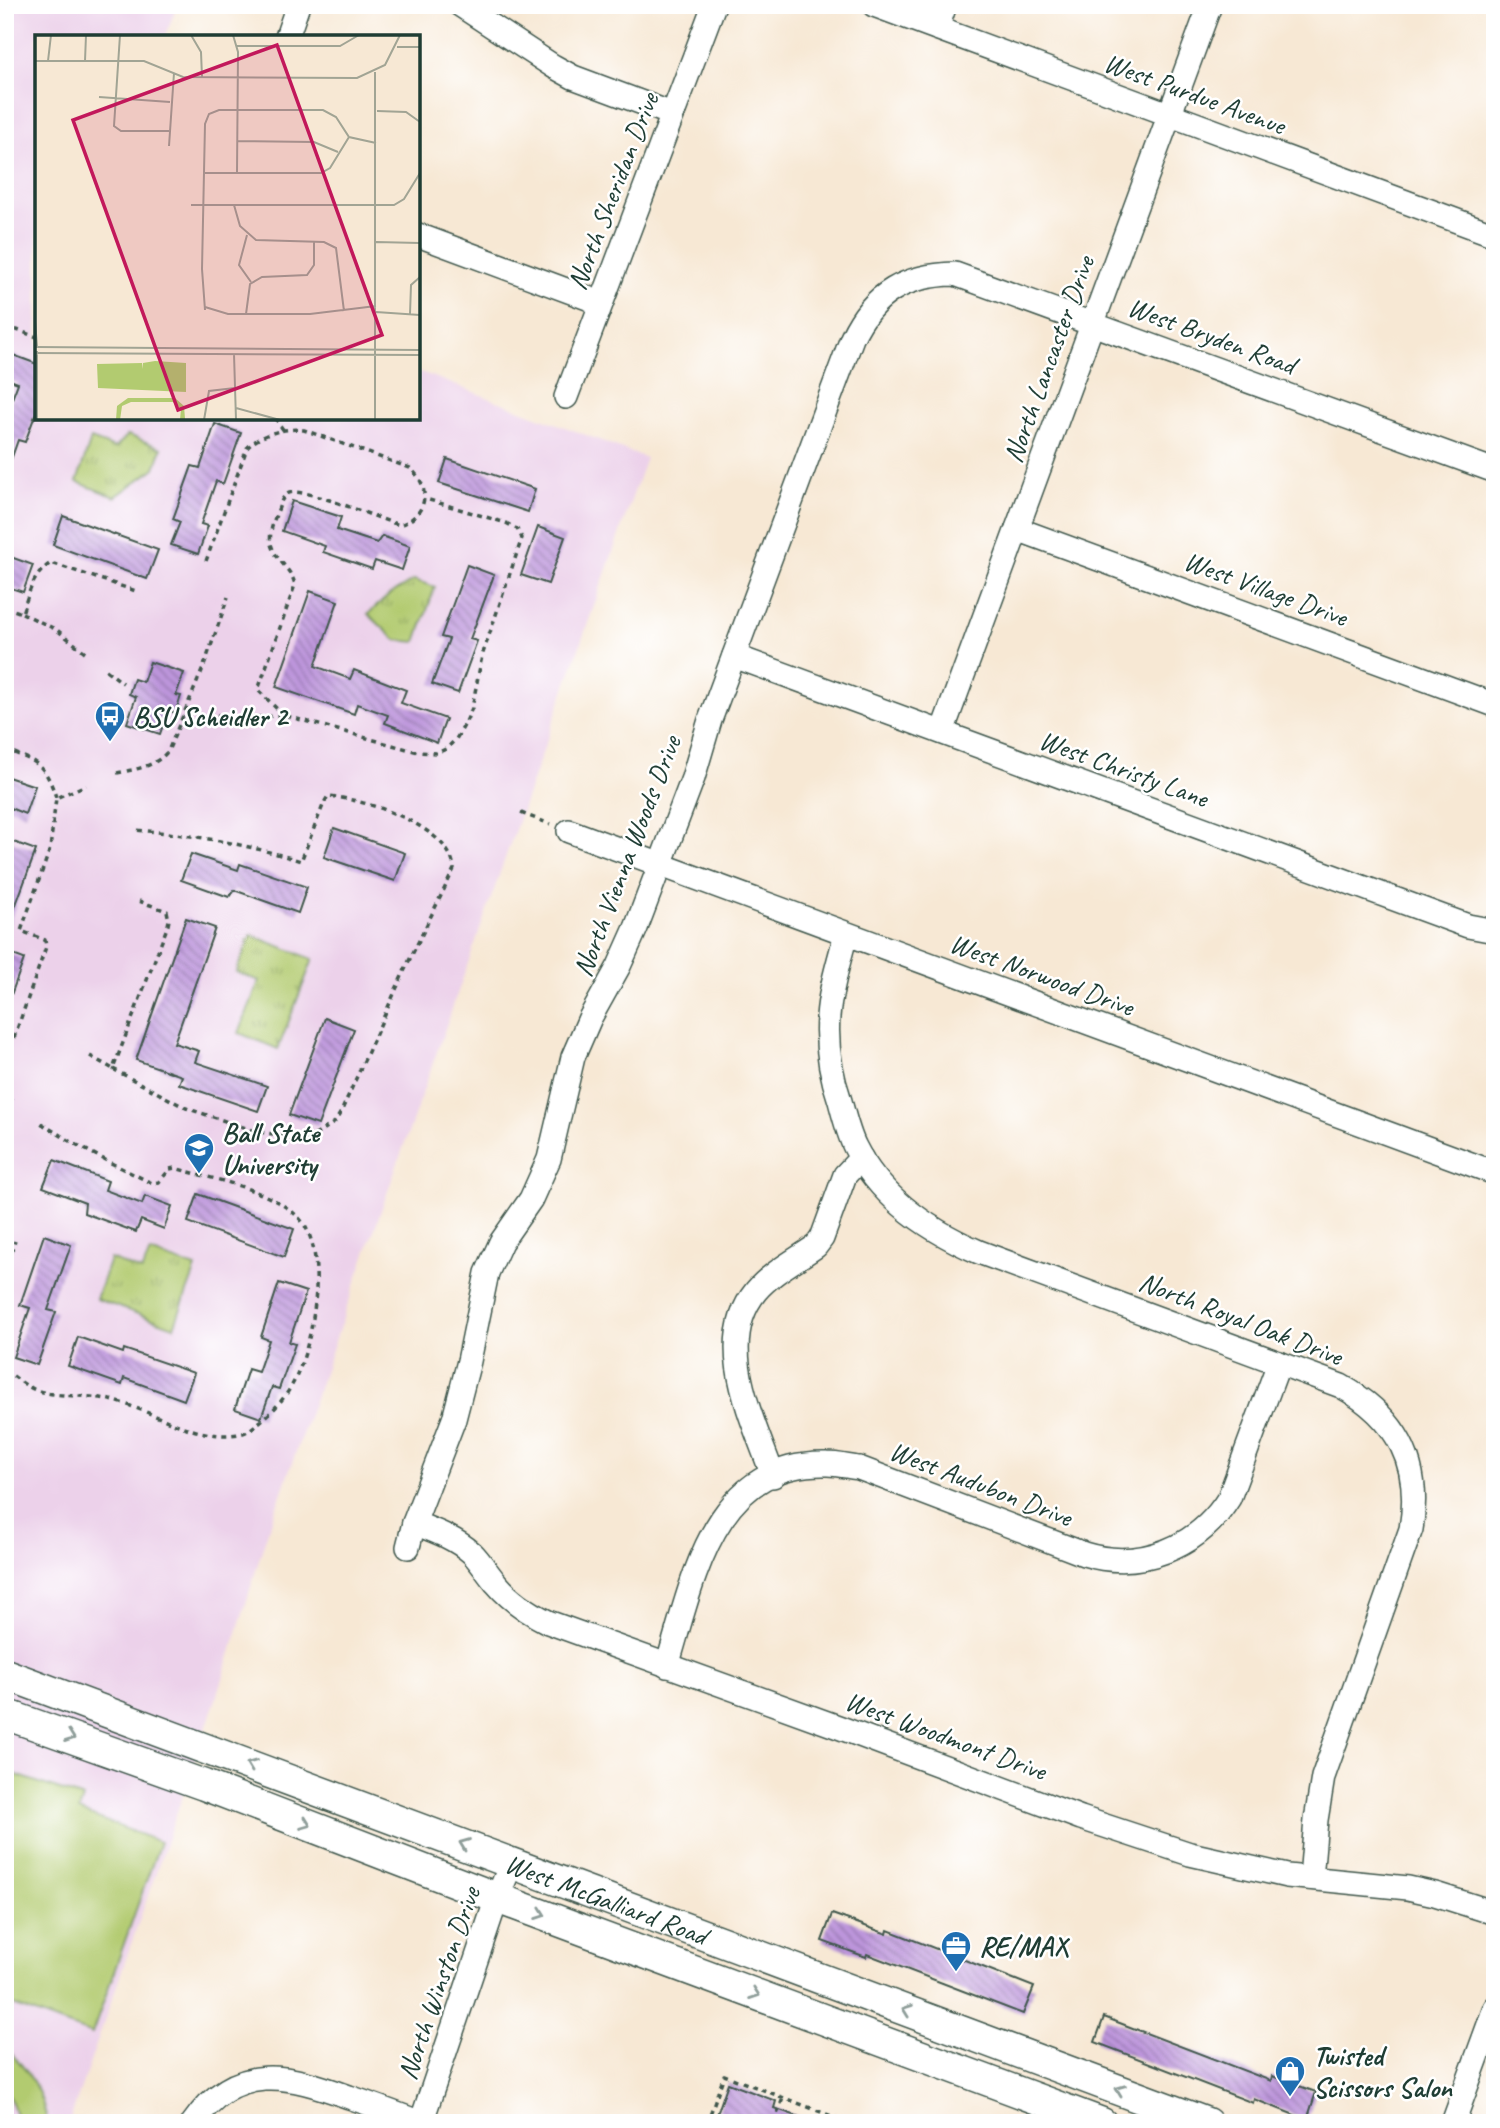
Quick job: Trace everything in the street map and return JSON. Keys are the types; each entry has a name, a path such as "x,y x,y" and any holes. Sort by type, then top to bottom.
{"main road":[{"name":"West McGalliard Road","path":"5,1674 1207,2123"},
{"name":"West McGalliard Road","path":"5,1714 204,1785 497,1898 1102,2123"}],"street":[{"path":"287,35 298,5"},
{"path":"460,5 573,77 672,114"},
{"name":"North Sheridan Drive","path":"566,397 714,5"},
{"name":"West Purdue Avenue","path":"874,5 1495,235"},
{"path":"937,28 945,5"},
{"name":"North Lancaster Drive","path":"942,732 1210,5"},
{"path":"420,236 601,303"},
{"name":"West Bryden Road","path":"906,282 937,275 955,275 1495,471"},
{"name":"North Vienna Woods Drive","path":"408,1547 414,1523 454,1419 487,1273 501,1242 531,1199 549,1159 573,1057 590,1018 619,966 660,865 852,338 870,308 885,294 906,282"},
{"name":"West Village Drive","path":"1017,529 1495,705"},
{"name":"West Christy Lane","path":"734,656 1468,926 1495,931"},
{"name":"West Norwood Drive","path":"569,831 1495,1173"},
{"name":"North Royal Oak Drive","path":"846,934 828,1015 828,1049 835,1085 853,1145 883,1187 907,1211 951,1240 1341,1386 1364,1399 1395,1433 1404,1451 1414,1490 1414,1511 1407,1545 1323,1777 1311,1878"},
{"path":"773,1476 744,1391 738,1362 737,1332 749,1300 757,1290 816,1246 822,1238 845,1175 861,1158"},
{"name":"West Audubon Drive","path":"667,1666 700,1559 715,1526 724,1513 750,1489 773,1476 807,1465 827,1464 859,1468 1093,1557 1118,1560 1153,1556 1185,1542 1200,1532 1220,1512 1229,1498 1279,1363"},
{"name":"West Woodmont Drive","path":"414,1523 446,1535 462,1545 475,1556 504,1592 525,1610 548,1622 1081,1818 1230,1864 1287,1876 1408,1888 1495,1913"},
{"name":"North Winston Drive","path":"421,2123 497,1898 512,1862"},
{"path":"1453,2123 1495,2008"},
{"path":"193,2123 204,2108 229,2090 242,2083 268,2077 310,2082 421,2123"}],"path":[{"path":"5,329 35,336"},
{"path":"276,420 284,431"},
{"path":"206,561 247,448 255,440 284,431 304,430 410,468 422,482 426,499 418,514 400,525 381,521 347,506 299,491 287,494 282,499 270,534 272,546 290,572 295,585 258,690 283,715"},
{"path":"217,715 242,719 283,715 418,752 437,753 446,749 456,739 472,708 482,656 522,538 517,528 506,523 426,499"},
{"path":"22,613 35,577 51,563 139,592"},
{"path":"117,774 154,764 168,751 204,666 228,597"},
{"path":"5,607 57,630 85,652"},
{"path":"106,670 123,683"},
{"path":"5,749 43,767 56,798 50,849 21,931 45,940 46,947 9,1052 5,1055"},
{"path":"56,798 86,785"},
{"path":"90,1056 186,1108 258,1132 281,1135 289,1142 308,1140 335,1122 341,1112 394,993 454,869 453,859 446,848 416,823 370,806 328,796 301,862 220,840 134,830"},
{"path":"521,813 569,831"},
{"path":"113,1069 169,920 167,911 139,901"},
{"path":"5,1093 12,1101"},
{"path":"5,1370 37,1391 111,1400 156,1417 216,1434 246,1433 272,1412 292,1385 304,1358 311,1330 317,1272 308,1230 300,1218 272,1200 194,1172 170,1169 159,1182 152,1183 110,1164 41,1123"},
{"path":"5,1272 15,1241"},
{"path":"707,2123 724,2075 850,2123"},
{"path":"774,2123 783,2098"}],"shaded area":[{"name":"Ball State University","path":"5,5 177,5 166,35 35,35 35,420 420,420 420,372 646,458 266,1537 222,1682 69,2123 5,2123"}],"green space":[{"path":"128,435 162,448 155,468 115,497 77,482 91,439 115,448"},
{"path":"414,580 435,587 416,642 396,640 368,614 389,595"},
{"path":"251,935 313,959 278,1049 239,1033 259,981 236,972"},
{"path":"150,1252 196,1268 174,1327 96,1299 110,1259 142,1271"},
{"path":"5,1771 83,1798 79,1811 160,1842 92,2034 5,2002"},
{"path":"5,2048 21,2064 33,2082 42,2101 47,2123 18,2123 5,2089"}],"building":[{"path":"5,352 35,363 35,415 25,442 18,440 7,471 5,417 18,383 5,378"},
{"path":"215,424 241,433 223,484 216,481 201,524 208,526 198,554 171,545 180,522 173,519 192,466 200,468"},
{"path":"447,459 535,489 528,512 439,483"},
{"path":"292,501 341,517 337,530 377,543 382,536 410,546 402,570 375,561 372,569 323,552 325,546 282,531"},
{"path":"63,516 158,550 147,579 53,545"},
{"path":"538,527 565,537 548,584 521,575"},
{"path":"5,555 33,565 23,592 5,586"},
{"path":"467,565 494,575 470,639 477,641 458,693 432,684 449,639 441,637"},
{"path":"310,591 338,601 315,666 350,679 354,670 406,690 401,703 446,719 437,743 385,723 388,715 357,704 354,714 276,687"},
{"path":"150,662 184,673 176,695 181,696 175,713 168,710 160,734 127,723 136,697 129,694 134,679 143,682"},
{"path":"5,776 35,786 25,814 5,806"},
{"path":"334,828 405,853 395,881 324,857"},
{"path":"8,840 36,850 7,929 5,848"},
{"path":"191,854 238,870 240,864 307,887 298,913 234,890 229,897 181,880"},
{"path":"186,918 215,928 174,1043 199,1051 195,1062 267,1086 258,1111 179,1084 182,1076 136,1060"},
{"path":"5,952 24,959 7,1006 5,1006"},
{"path":"325,1018 354,1029 318,1125 289,1115"},
{"path":"54,1160 108,1181 105,1190 142,1204 145,1196 172,1206 164,1229 141,1220 136,1232 84,1213 85,1203 43,1187"},
{"path":"198,1194 294,1229 284,1257 188,1222"},
{"path":"44,1235 71,1245 48,1310 56,1312 37,1365 13,1357 30,1308 20,1305"},
{"path":"279,1283 306,1292 289,1342 295,1344 279,1389 272,1387 261,1418 235,1409 248,1369 258,1372 269,1340 261,1337"},
{"path":"78,1337 123,1353 124,1349 194,1373 184,1400 124,1378 122,1385 68,1366"},
{"name":"RE/MAX","path":"832,1914 887,1934 888,1930 1034,1987 1023,2014 867,1954 866,1957 822,1941"},
{"path":"1104,2017 1271,2081 1272,2076 1316,2092 1307,2120 1254,2099 1253,2103 1095,2042"},
{"path":"728,2083 776,2101 774,2108 811,2121 714,2123"}],"place":[{"name":"BSU Scheidler 2","path":"110,743"},
{"name":"Ball State University","path":"199,1175"},
{"name":"RE/MAX","path":"956,1973"},
{"name":"Twisted Scissors Salon","path":"1290,2098"}]}
